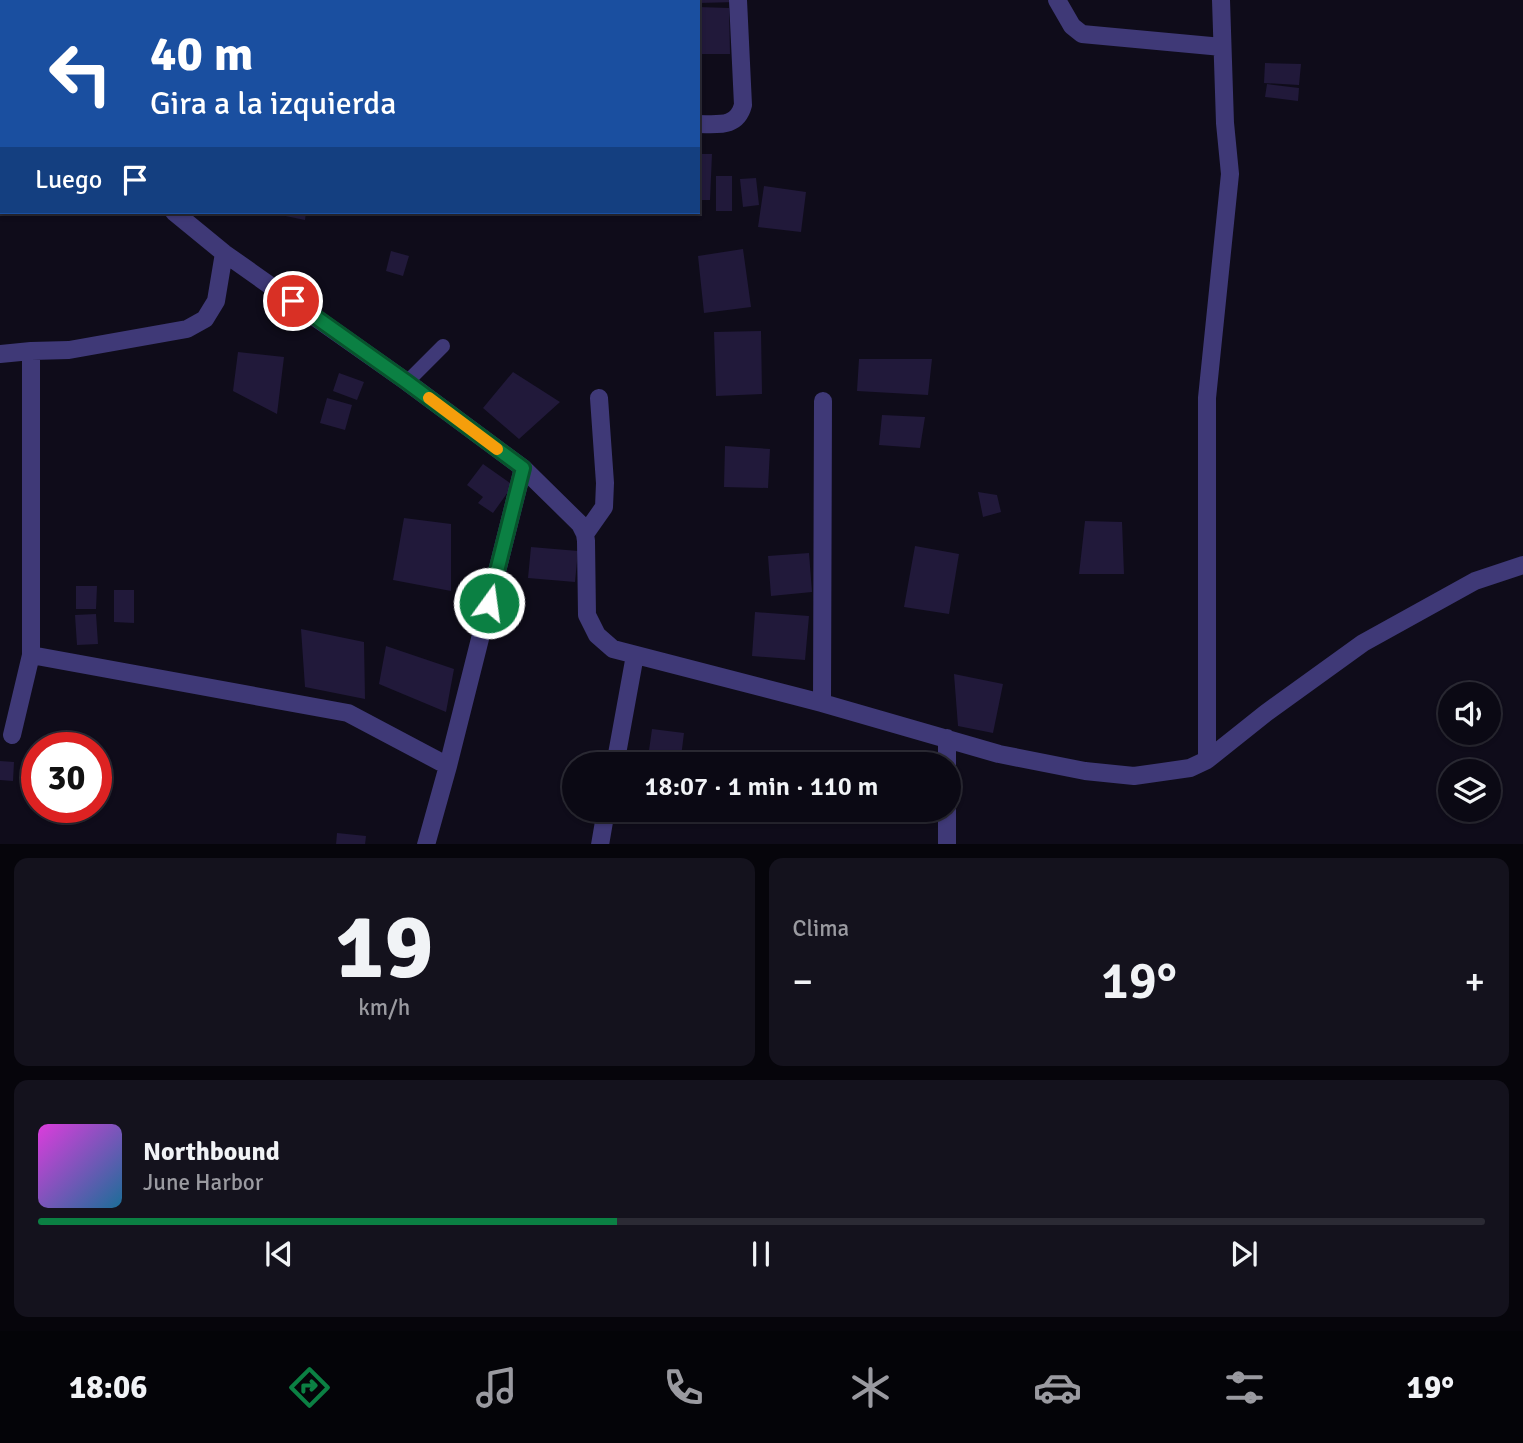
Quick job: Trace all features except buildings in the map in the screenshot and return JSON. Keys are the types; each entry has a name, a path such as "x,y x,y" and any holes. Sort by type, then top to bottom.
{"street":[{"path":"700,124 721,124 733,121 740,115 743,105 738,0"},
{"path":"1058,0 1072,26 1082,34 1222,47"},
{"path":"1207,760 1207,398 1230,174 1221,0"},
{"path":"178,214 224,253 407,382 523,468 580,524 585,534 587,615 597,635 613,649 822,703 999,754 1084,771 1134,776 1190,768 1207,760 1266,713 1363,643 1475,580 1523,565"},
{"path":"0,354 69,350 187,329 205,319 216,301 224,253"},
{"path":"12,735 31,655 31,351"},
{"path":"585,534 604,507 599,398"},
{"path":"822,703 823,401"},
{"path":"426,844 523,468"},
{"path":"31,655 348,713 448,766"},
{"path":"617,752 635,655"},
{"path":"947,738 947,752"},
{"path":"600,844 604,822"},
{"path":"947,822 947,844"}],"lane":[{"path":"407,382 443,346"}],"slow traffic":[{"path":"429,398 497,449"}],"route":[{"path":"293,301 523,468 489,603"}]}
